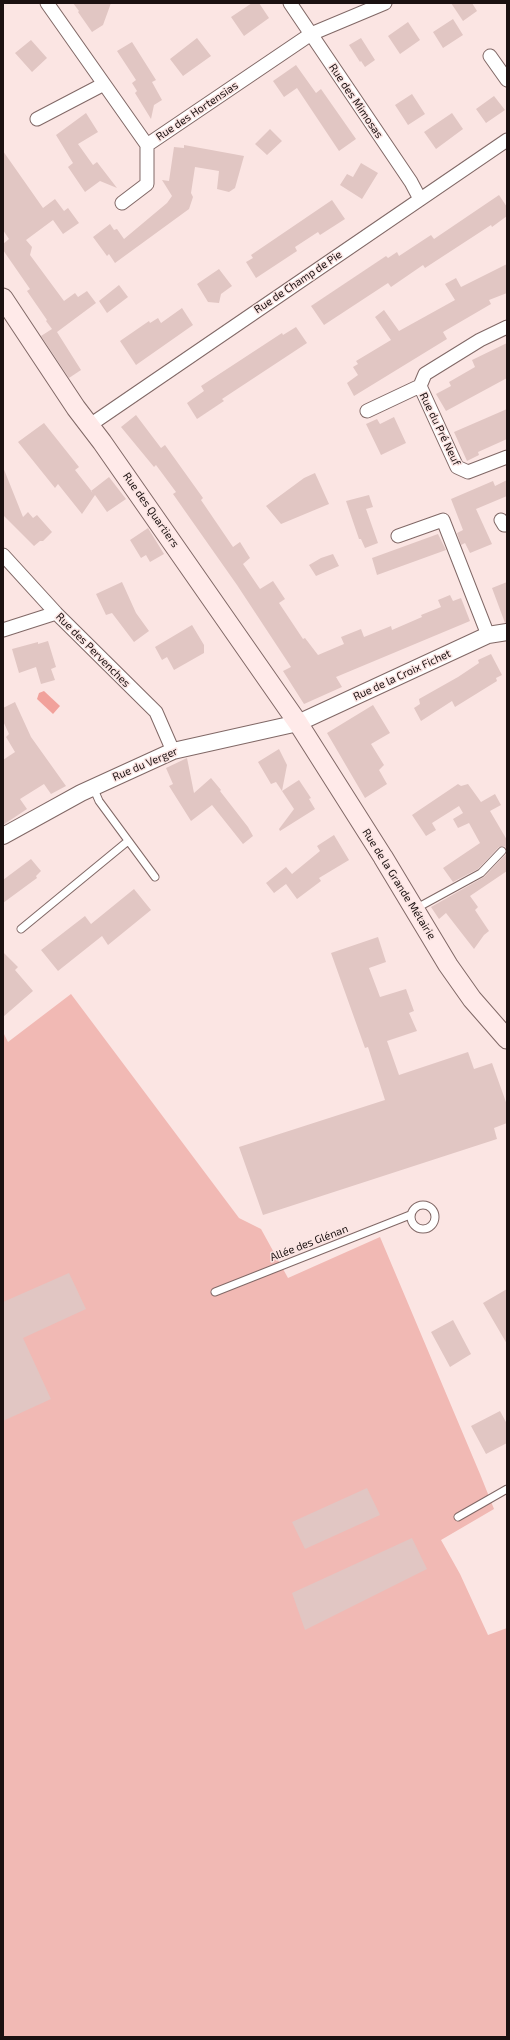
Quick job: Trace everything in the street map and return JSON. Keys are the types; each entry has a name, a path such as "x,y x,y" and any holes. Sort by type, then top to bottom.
{"main road":[{"name":"Rue des Quartiers","path":"3,298 76,408 90,425 298,723"},
{"name":"Rue de la Grande Métairie","path":"298,723 415,909 448,965 472,999 507,1039"}],"street":[{"name":"Rue des Hortensias","path":"47,3 147,145 311,34 385,3"},
{"name":"Rue des Mimosas","path":"290,3 411,182 420,199"},
{"path":"490,56 507,80"},
{"path":"37,119 104,84"},
{"name":"Rue de Champ de Pie","path":"90,425 507,140"},
{"path":"122,203 147,184 147,145"},
{"name":"Rue du Pré Neuf","path":"367,411 420,386 425,374 480,340 507,327"},
{"name":"Rue du Pré Neuf","path":"420,386 457,467 462,471 468,472 507,457"},
{"path":"398,536 443,520 488,635"},
{"name":"Rue des Pervenches","path":"3,555 56,613 156,712 173,751"},
{"path":"3,630 56,613"},
{"name":"Rue de la Croix Fichet","path":"298,723 488,635 507,632"},
{"name":"Rue du Verger","path":"3,836 93,787 173,751 298,723"}],"lane":[{"path":"93,787 99,801 155,877"},
{"path":"21,929 128,841"},
{"path":"415,909 481,873 502,851"},
{"name":"Allée des Glénan","path":"215,1292 410,1215"},
{"path":"458,1517 507,1489"}],"shaded area":[{"path":"44,691 60,706 53,714 37,699 39,693"},
{"path":"71,994 239,1218 261,1229 288,1278 380,1237 480,1474 494,1509 441,1540 460,1574 488,1635 507,1628 507,2037 3,2037 3,1032 8,1042"}],"building":[{"path":"73,3 111,3 103,25 92,32"},
{"path":"252,3 259,3 269,18 244,36 231,17"},
{"path":"451,3 472,3 477,11 463,21"},
{"path":"453,19 463,35 443,48 433,32"},
{"path":"408,22 420,40 400,54 388,36"},
{"path":"197,38 211,56 183,76 170,59"},
{"path":"361,38 375,60 365,67 349,45"},
{"path":"31,40 47,58 32,72 15,53"},
{"path":"132,42 156,80 152,82 162,100 154,105 151,119 135,93 137,91 132,83 136,80 117,51"},
{"path":"296,65 316,93 321,89 356,139 339,151 297,88 284,97 273,81"},
{"path":"412,94 425,114 408,125 395,105"},
{"path":"494,96 505,110 486,123 476,109"},
{"path":"86,113 98,132 78,144 93,165 97,162 117,188 100,181 85,192 68,167 73,163 56,135"},
{"path":"452,113 463,129 436,149 424,132"},
{"path":"270,129 282,141 267,155 255,144"},
{"path":"184,145 244,156 235,188 229,192 217,189 219,171 195,167 191,193 193,197 189,209 115,263 109,254 107,256 93,237 110,224 114,230 117,229 124,239 167,203 172,196 162,180 169,181 174,147 184,148"},
{"path":"3,151 43,208 55,199 64,211 68,208 79,223 63,234 53,220 26,240 32,247 30,255 64,301 75,293 78,297 87,291 96,303 57,332 81,370 69,378 41,336 52,329 27,291 30,289 3,250 3,244 9,239 3,230"},
{"path":"361,163 378,173 362,199 340,185 347,174 353,177"},
{"path":"499,195 507,207 507,216 492,227 491,225 425,268 423,265 391,287 388,283 324,325 311,306 386,256 388,258 397,252 399,256 431,235 434,239"},
{"path":"332,200 345,219 320,235 318,232 295,247 297,251 256,278 246,262 253,258 251,255"},
{"path":"507,264 507,293 489,300 491,304 443,332 447,339 354,396 347,383 358,375 353,367 358,364 356,361 391,340 375,317 384,310 399,331 455,300 445,284 456,278 461,287"},
{"path":"219,269 232,286 221,294 219,303 208,302 197,284"},
{"path":"119,285 128,297 107,313 99,301"},
{"path":"182,308 193,325 136,365 120,341 149,321 150,323 158,318 161,323"},
{"path":"296,327 307,343 222,399 224,401 197,419 187,403 204,391 201,386 282,333 283,335"},
{"path":"507,343 507,378 446,411 436,394 451,386 449,382 475,367 472,360"},
{"path":"507,409 507,439 478,452 479,455 467,461 454,432"},
{"path":"136,415 161,448 165,445 203,498 201,500 233,547 240,542 250,558 243,564 260,589 273,581 285,599 279,603 303,639 305,638 318,655 344,644 341,637 361,629 364,637 391,626 392,630 422,617 421,615 441,607 438,600 450,595 453,601 461,598 470,621 336,677 342,687 304,704 283,671 291,667 237,585 173,494 176,492 156,465 154,467 121,427"},
{"path":"394,417 406,443 381,455 366,424 377,419 380,424"},
{"path":"44,423 79,467 75,470 91,491 109,477 126,499 107,512 95,495 82,514 58,484 55,488 18,442"},
{"path":"3,467 23,517 28,512 33,518 37,515 52,532 43,541 40,541 34,546 3,515"},
{"path":"315,473 329,504 281,524 266,506 304,478"},
{"path":"507,480 507,496 476,509 492,544 470,553 465,543 461,545 457,533 463,530 451,499 493,481 495,486"},
{"path":"369,495 373,507 366,509 378,543 365,548 361,539 359,539 346,501"},
{"path":"148,528 164,554 150,562 146,555 141,558 130,540"},
{"path":"438,534 446,550 377,575 372,558"},
{"path":"333,554 339,566 316,576 309,565 321,558"},
{"path":"122,582 136,613 149,631 134,642 112,613 106,615 96,594"},
{"path":"507,582 507,623 505,623 492,588"},
{"path":"192,625 204,645 204,653 174,670 167,657 162,660 155,647"},
{"path":"48,641 56,667 51,669 55,680 41,684 36,667 19,673 12,649"},
{"path":"491,654 502,675 496,678 497,681 455,707 452,701 421,721 414,708 420,704 419,699 458,677 479,663 478,660"},
{"path":"15,702 31,737 66,786 51,794 44,784 20,799 27,809 3,825 3,760 15,752 6,737 9,734 3,721 3,708"},
{"path":"373,705 390,733 371,744 384,765 379,770 387,784 365,798 327,733"},
{"path":"279,749 287,765 282,791 276,782 271,784 258,762"},
{"path":"187,758 194,793 211,778 248,827 253,836 243,844 212,805 191,821 169,786 173,784 166,768"},
{"path":"299,780 311,798 309,799 315,809 280,831 279,829 294,809 282,791"},
{"path":"458,784 461,786 468,784 481,802 495,794 501,805 490,811 507,840 507,849 504,846 499,847 478,869 453,882 443,868 480,843 469,823 458,828 453,819 463,813 459,806 432,823 436,830 426,836 412,815"},
{"path":"334,835 349,860 319,878 321,881 297,899 286,884 274,893 266,883 286,867 292,874 320,851 317,846"},
{"path":"507,849 507,871 470,896 478,907 475,910 489,931 484,935 474,949 446,913 439,919 431,907 484,877 506,854"},
{"path":"31,859 41,871 36,876 37,878 3,903 3,880"},
{"path":"134,889 151,910 108,945 102,936 58,971 41,950 85,916 91,924"},
{"path":"378,937 386,962 369,968 380,997 406,989 414,1011 409,1013 417,1031 387,1041 399,1075 468,1052 474,1069 492,1063 507,1105 507,1123 494,1128 497,1139 263,1215 239,1147 385,1100 368,1047 365,1048 331,953"},
{"path":"3,952 18,967 15,970 33,991 3,1017"},
{"path":"69,1273 86,1309 23,1338 51,1399 3,1421 3,1302"},
{"path":"507,1289 507,1344 483,1303"},
{"path":"453,1320 471,1354 450,1367 431,1332"},
{"path":"500,1411 507,1424 507,1443 486,1454 471,1426"},
{"path":"367,1488 380,1515 305,1549 292,1522"},
{"path":"412,1538 427,1569 305,1630 292,1593"}]}
